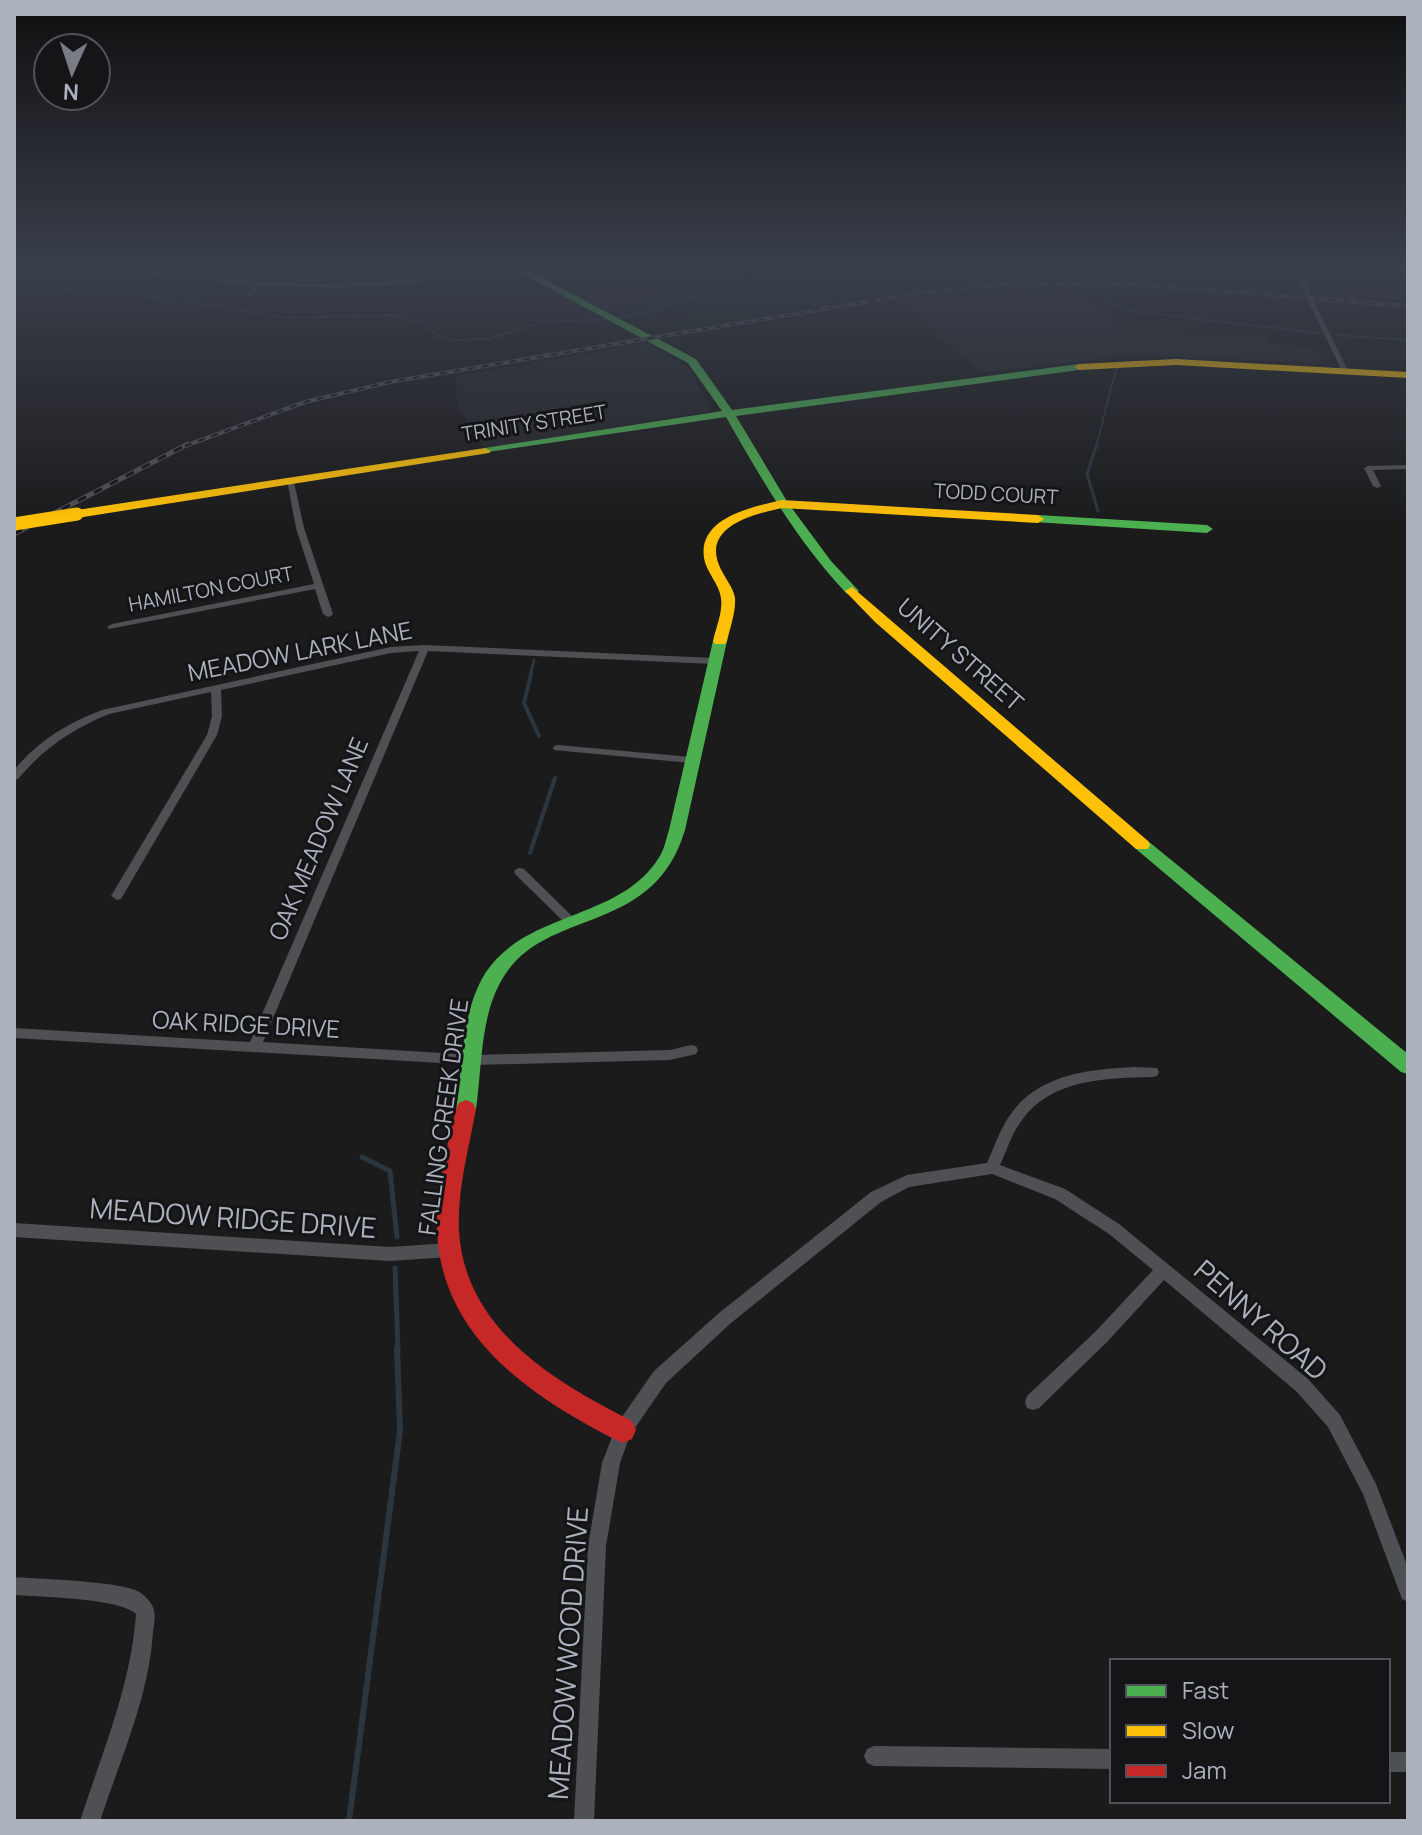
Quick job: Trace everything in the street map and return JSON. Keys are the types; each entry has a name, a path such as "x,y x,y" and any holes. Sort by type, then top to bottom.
{"street":[{"name":"UNITY STREET","path":"678,352 701,372 730,414 782,504 826,564 901,638 1172,870 1408,1066"},
{"path":"1336,352 1345,371"},
{"name":"TRINITY STREET","path":"14,524 913,387 1107,363 1176,362 1408,375"},
{"path":"1377,486 1368,468 1408,467"},
{"path":"290,482 300,528 328,614"},
{"name":"TODD COURT","path":"782,504 1207,529"},
{"name":"FALLING CREEK DRIVE","path":"623,1430 579,1410 538,1382 501,1350 470,1308 449,1250 451,1202 475,1060 480,1010 488,985 504,963 523,945 570,921 600,913 631,899 666,862 677,830 728,595 726,584 711,563 709,548 718,530 745,515 782,504"},
{"name":"HAMILTON COURT","path":"112,627 318,586"},
{"name":"MEADOW LARK LANE","path":"14,777 41,744 76,723 127,706 391,650 425,648 714,661"},
{"name":"OAK MEADOW LANE","path":"254,1047 425,648"},
{"path":"117,896 212,735 217,716 216,687"},
{"path":"558,748 691,760"},
{"path":"520,872 570,921"},
{"name":"OAK RIDGE DRIVE","path":"14,1033 475,1060 670,1055 691,1050"},
{"path":"992,1168 1017,1116 1040,1093 1112,1072 1152,1072"},
{"name":"PENNY ROAD","path":"992,1168 1060,1194 1114,1229 1302,1385 1334,1421 1370,1490 1408,1593"},
{"name":"MEADOW WOOD DRIVE","path":"584,1821 597,1546 611,1463 623,1430 660,1377 725,1318 876,1197 907,1181 992,1168"},
{"name":"MEADOW RIDGE DRIVE","path":"14,1230 390,1254 449,1250"},
{"path":"1033,1402 1101,1337 1163,1270"},
{"path":"14,1586 111,1594 134,1599 145,1610 145,1640 131,1696 90,1821"},
{"path":"874,1756 1110,1759"}],"shaded area":[{"path":"596,352 661,352 689,368 712,411 484,449 457,405 456,376"},
{"path":"956,352 1317,352 1322,363 1132,355 980,373"}],"waterway":[{"path":"1096,446 1118,367"},
{"path":"1097,444 1087,474 1098,511"},
{"path":"530,676 534,660"},
{"path":"531,674 524,703 539,736"},
{"path":"530,853 555,778"},
{"path":"362,1157 390,1171 397,1237"},
{"path":"395,1268 398,1350"},
{"path":"349,1821 400,1431 397,1348"}],"railway":[{"path":"185,446 305,402 390,382 570,352"},
{"path":"14,534 188,444"}],"traffic: fast":[{"path":"674,352 692,361 717,393 782,504 826,564 852,591"},
{"path":"485,451 818,400 1079,367"},
{"path":"1038,519 1207,529"},
{"path":"466,1109 481,1008 493,977 509,956 552,929 625,898 646,883 664,864 677,830 720,641"},
{"path":"1142,845 1408,1066"}],"traffic: slow":[{"path":"1079,367 1176,362 1408,375"},
{"path":"77,514 485,451"},
{"path":"720,641 728,598 710,558 710,545 722,526 746,514 782,504 1038,519"},
{"path":"14,524 77,514"},
{"path":"852,591 880,619 1142,845"}],"traffic: jam":[{"path":"466,1109 448,1215 452,1266 464,1298 482,1327 532,1376 623,1430"}]}
